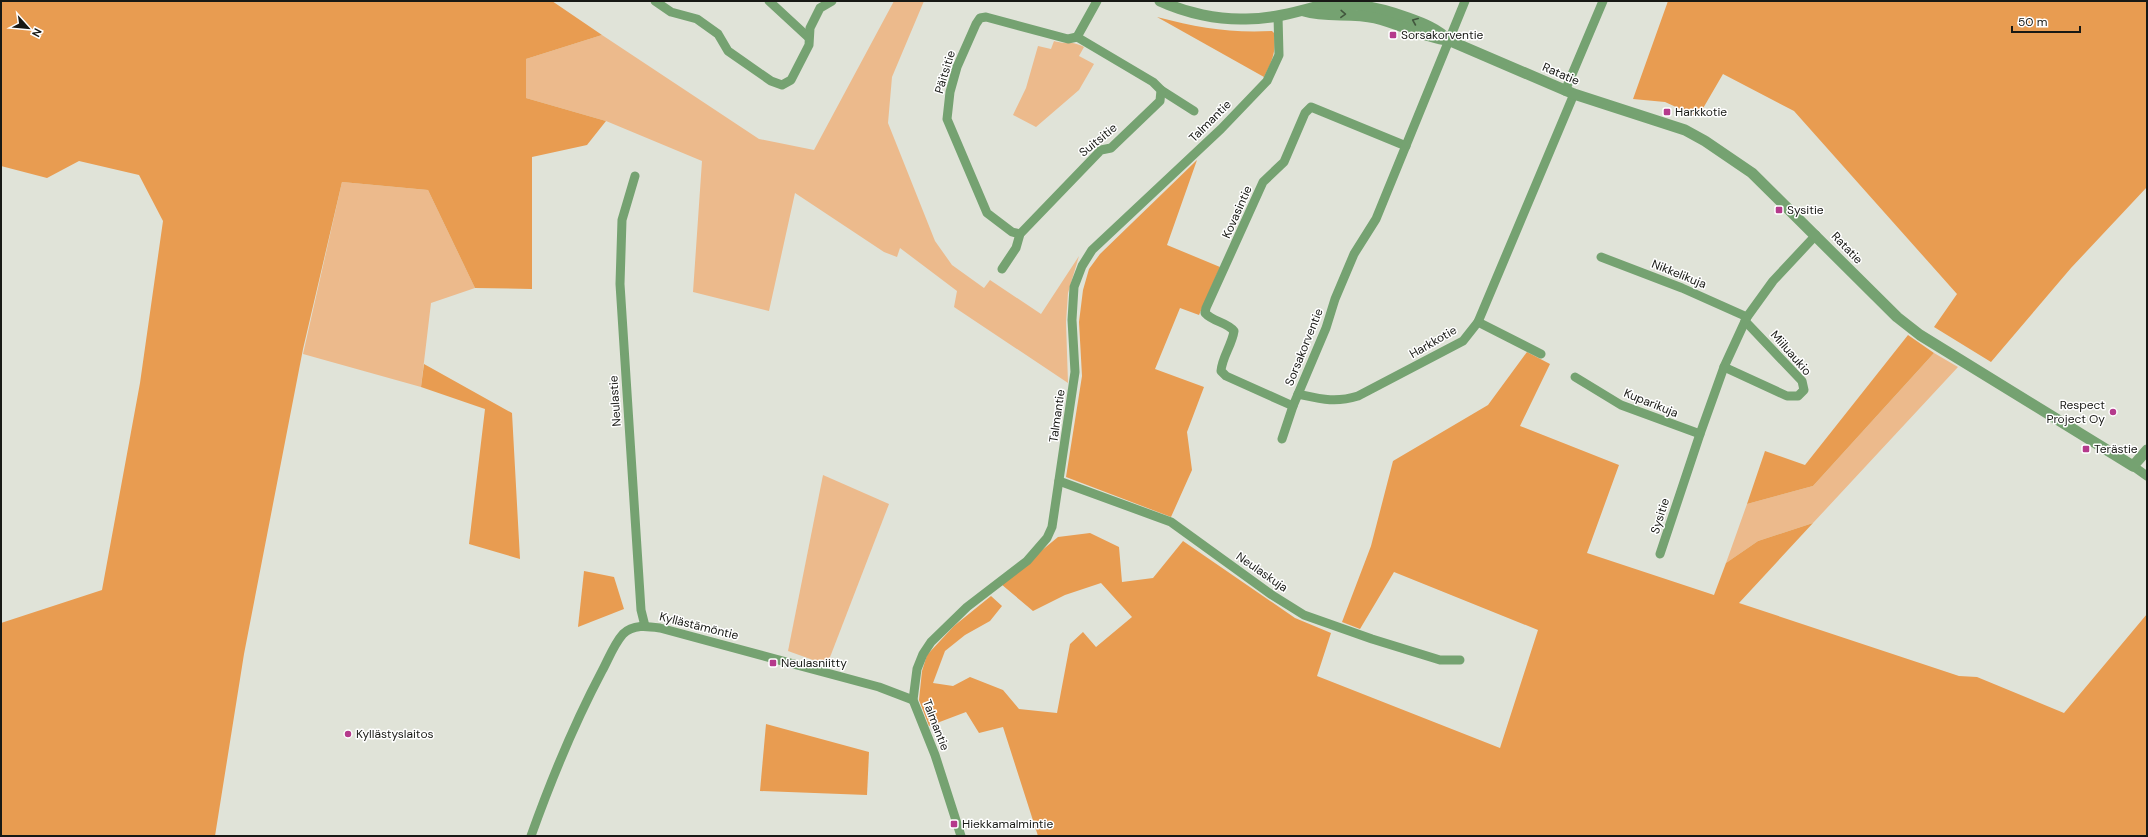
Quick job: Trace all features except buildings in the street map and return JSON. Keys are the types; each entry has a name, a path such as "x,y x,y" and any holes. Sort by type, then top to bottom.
{"street":[{"path":"655,1 671,12 697,19 718,34 728,51 771,82 782,85 791,80 809,45 808,37 810,28 820,8 832,1"},
{"path":"769,1 808,37"},
{"path":"1097,1 1077,37 1153,82 1161,90 1194,112"},
{"name":"Ratatie","path":"1160,1 1203,16 1246,19 1278,16 1326,6 1356,5 1376,8 1412,19 1442,34 1448,40 1570,93 1684,130 1706,141 1752,173 1816,235 1896,317 1920,335 2147,476"},
{"name":"Sorsakorventie","path":"1282,439 1293,406 1354,254 1376,219 1465,1"},
{"name":"Harkkotie","path":"1298,394 1328,401 1342,401 1358,396 1463,341 1478,322 1570,93 1603,1"},
{"name":"Talmantie","path":"961,836 935,755 913,700 917,669 923,654 931,642 967,607 1027,561 1047,538 1052,527 1075,372 1072,320 1074,287 1082,266 1092,250 1221,129 1267,81 1279,55 1278,16"},
{"name":"Päitsitie","path":"1020,234 1012,232 987,213 947,119 950,92 957,67 980,18 986,17 1068,39 1077,37"},
{"name":"Suitsitie","path":"1002,269 1016,248 1020,234 1101,150 1111,148 1160,101 1161,90"},
{"name":"Kovasintie","path":"1293,406 1226,376 1221,371 1234,331 1230,326 1209,318 1205,313 1221,274 1263,182 1284,162 1305,113 1310,108 1406,146"},
{"name":"Neulastie","path":"635,176 622,220 620,284 642,610 645,626"},
{"name":"Sysitie","path":"1660,554 1724,367 1746,319 1773,281 1816,235"},
{"name":"Nikkelikuja","path":"1602,257 1682,288 1746,319"},
{"name":"Miiluaukio","path":"1724,367 1787,396 1798,396 1804,390 1802,381 1746,319"},
{"path":"1478,322 1541,354"},
{"name":"Kuparikuja","path":"1575,377 1621,405 1700,434"},
{"path":"2133,466 2147,450"},
{"name":"Neulaskuja","path":"1059,480 1171,522 1272,595 1304,614 1372,639 1440,660 1460,660"},
{"name":"Kyllästämöntie","path":"531,836 554,772 594,686 622,635 632,628 645,626 660,628 879,687 913,700"}],"shaded area":[{"path":"1,1 552,1 602,35 526,59 526,98 606,121 587,145 532,157 532,289 475,288 428,190 342,182 303,349 244,654 215,836 1,836 1,623 102,590 140,383 163,221 139,175 79,161 47,178 1,166"},
{"path":"894,1 924,1 892,77 888,123 935,241 952,265 984,288 990,280 1041,314 1079,256 1068,293 1066,322 1068,383 954,307 957,291 900,248 897,257 884,252 795,193 769,311 693,292 702,161 606,121 526,98 526,59 602,35 759,139 814,150"},
{"path":"1668,1 2147,1 2147,187 2071,268 1991,362 1934,327 1957,294 1794,111 1723,74 1698,117 1665,102 1633,99"},
{"path":"1157,17 1214,29 1272,31 1274,33 1275,46 1272,60 1264,77"},
{"path":"1054,41 1072,43 1084,47 1079,56 1094,64 1079,90 1036,127 1013,115 1026,88 1038,46 1051,49"},
{"path":"1197,160 1167,245 1220,267 1199,315 1180,308 1155,369 1204,387 1187,432 1192,470 1171,517 1066,477 1082,376 1079,322 1083,290 1089,269 1100,254"},
{"path":"342,182 428,190 475,288 431,303 421,387 303,354"},
{"path":"1908,335 1934,353 1813,486 1747,504 1765,451 1805,465"},
{"path":"1527,352 1550,364 1520,426 1619,465 1587,553 1714,595 1726,563 1758,541 1813,523 1739,603 1959,676 1977,677 2064,713 2147,614 2147,836 1038,836 1003,727 979,733 966,712 929,726 919,700 922,671 927,655 954,626 991,596 1002,606 990,621 965,635 945,651 933,683 953,686 970,677 1003,690 1019,709 1057,713 1070,644 1083,632 1096,647 1132,617 1101,583 1065,595 1033,611 1001,584 1058,537 1090,533 1119,547 1122,582 1153,578 1183,541 1295,618 1331,633 1317,676 1500,748 1538,630 1394,572 1360,629 1342,622 1371,546 1393,461 1488,405"},
{"path":"1934,353 1958,367 1813,523 1758,541 1726,563 1747,504 1813,486"},
{"path":"424,364 512,413 520,559 469,544 485,409 421,387"},
{"path":"823,475 889,504 827,665 788,651"},
{"path":"584,571 614,577 624,609 578,627"},
{"path":"766,724 869,752 867,795 760,791"}],"place":[{"name":"Sorsakorventie","path":"1393,35"},
{"name":"Harkkotie","path":"1667,112"},
{"name":"Sysitie","path":"1779,210"},
{"name":"Respect Project Oy","path":"2113,412"},
{"name":"Terästie","path":"2086,449"},
{"name":"Neulasniitty","path":"773,663"},
{"name":"Kyllästyslaitos","path":"348,734"},
{"name":"Hiekkamalmintie","path":"954,824"}]}
